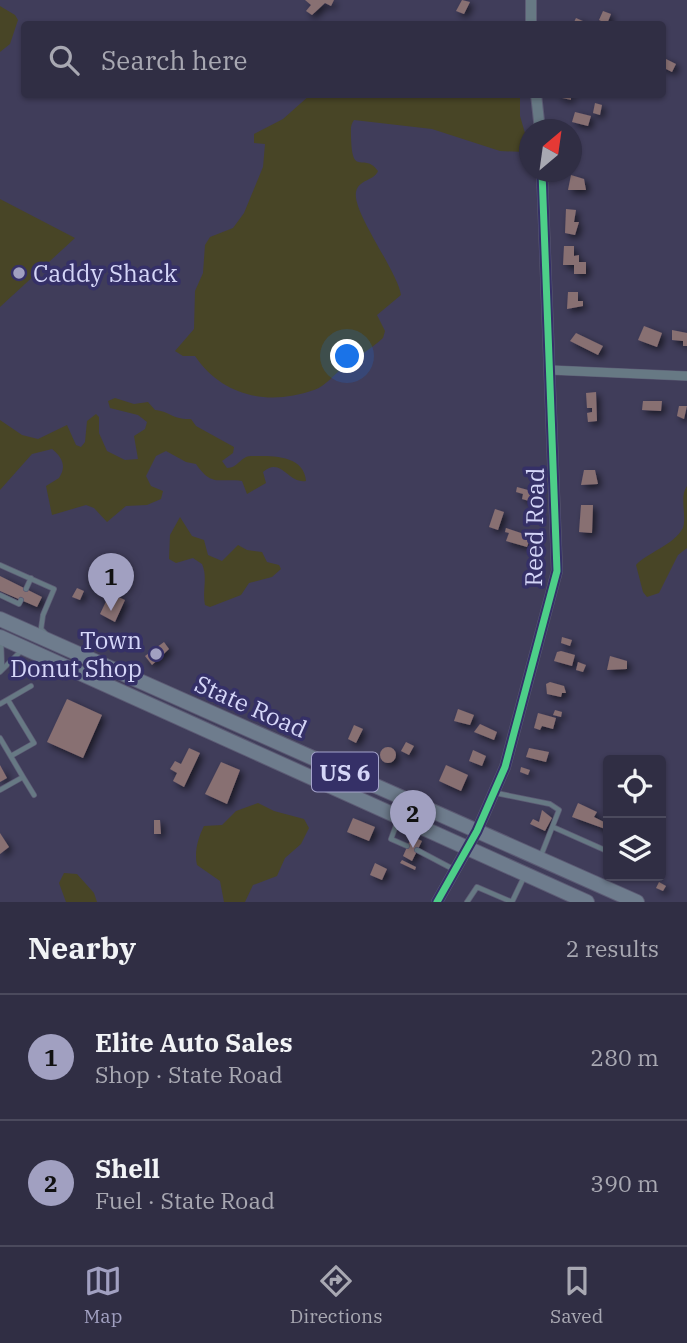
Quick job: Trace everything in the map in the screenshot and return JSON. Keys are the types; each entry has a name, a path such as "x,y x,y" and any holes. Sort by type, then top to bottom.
{"main road":[{"name":"State Road","path":"0,619 638,902"},
{"name":"State Road","path":"1,637 587,902"}],"street":[{"path":"530,21 531,0"},
{"path":"536,98 539,119"},
{"name":"Reed Road","path":"438,902 466,845 477,831 494,793 518,725 557,571 542,182"},
{"path":"550,370 687,376"}],"lane":[{"path":"0,565 54,589 43,615 41,629 52,642"},
{"path":"26,589 31,578"},
{"path":"0,595 19,604 21,600"},
{"path":"1,637 1,670"},
{"path":"1,670 24,649"},
{"path":"0,704 31,686"},
{"path":"8,700 34,743 11,756"},
{"path":"0,738 34,794"},
{"path":"0,790 23,777"},
{"path":"494,793 550,804 559,810 540,859"},
{"path":"400,816 391,839 409,843"},
{"path":"552,827 603,849"},
{"path":"401,843 404,852"},
{"path":"418,847 454,870"},
{"path":"414,857 424,853"},
{"path":"467,902 477,887 512,902 526,873"}],"shaded area":[{"path":"0,6 15,15 18,20 10,44 0,52"},
{"path":"307,98 520,98 519,152 500,151 432,129 354,120 351,130 354,157 356,161 368,163 378,171 358,188 357,201 401,295 377,315 385,331 383,338 322,386 297,395 264,397 233,389 206,370 195,356 183,356 175,351 194,329 195,291 203,273 205,245 210,237 233,228 244,213 263,167 265,144 254,143 254,134 283,119"},
{"name":"Caddy Shack","path":"0,199 75,238 0,307"},
{"path":"115,398 134,404 148,402 155,410 191,419 196,426 234,447 233,453 222,461 227,468 248,457 285,458 299,466 306,481 294,479 275,467 269,468 263,472 266,483 247,494 242,481 211,479 196,464 186,462 166,451 156,456 146,476 151,486 163,491 161,499 147,505 126,506 107,522 94,508 86,505 52,515 46,486 59,478 63,466 61,459 52,449 32,454 0,490 0,420 22,435 38,439 67,425 76,445 81,447 85,442 87,421 96,414 99,417 99,433 107,451 125,460 138,459 134,436 145,429 147,422 138,415 110,408 108,401"},
{"path":"687,486 687,548 678,555 659,593 647,597 643,592 636,565 667,544 683,528 684,495"},
{"path":"180,517 192,536 204,540 208,555 222,561 238,545 247,550 262,552 267,562 279,565 281,569 272,577 249,583 241,595 210,607 205,605 205,574 202,564 193,558 176,563 169,559 170,535"},
{"path":"258,803 274,811 304,819 309,828 301,844 285,858 277,876 253,885 245,902 224,902 220,881 197,865 196,850 200,835 204,826 222,825 236,811"},
{"path":"64,873 77,874 94,893 97,902 66,902 59,883"}],"building":[{"path":"305,0 334,0 331,6 325,3 312,15 306,11 311,5"},
{"path":"462,0 470,2 464,14 456,11"},
{"path":"603,11 611,14 608,21 599,20"},
{"path":"666,59 676,64 672,72 666,69"},
{"path":"595,103 602,105 600,115 593,113"},
{"path":"575,112 591,116 588,126 582,124 582,119 573,119"},
{"path":"584,179 586,190 568,190 570,182 582,182"},
{"path":"566,209 576,210 574,222 579,222 575,235 565,233"},
{"path":"564,246 574,246 574,256 579,255 579,262 586,262 586,274 574,274 574,265 563,265"},
{"path":"568,292 578,292 578,301 583,301 583,306 567,309"},
{"path":"644,326 662,333 657,347 638,340"},
{"path":"672,330 687,333 687,346 683,346 683,341 672,340"},
{"path":"576,333 603,346 598,355 570,341"},
{"path":"596,392 597,421 588,422 587,413 592,412 592,408 587,408 586,393"},
{"path":"643,401 662,401 661,411 642,410"},
{"path":"679,406 687,406 684,419 677,416"},
{"path":"584,470 595,470 598,484 581,485"},
{"path":"517,487 539,493 536,503 522,499 523,494 516,492"},
{"path":"581,505 593,505 592,533 579,532"},
{"path":"495,509 504,512 498,530 489,527"},
{"path":"506,528 530,539 527,547 506,541 509,533 505,532"},
{"path":"0,576 42,597 37,607 0,591"},
{"path":"77,588 84,591 80,600 72,597"},
{"path":"110,593 125,600 115,622 100,614"},
{"path":"562,637 572,640 570,646 561,643"},
{"name":"Town Donut Shop","path":"164,642 169,649 152,665 145,656"},
{"path":"557,652 575,655 572,666 554,661"},
{"path":"610,656 627,661 627,669 607,670"},
{"path":"578,662 586,665 583,672 576,670"},
{"path":"550,682 564,686 566,693 562,693 561,697 547,694 546,684"},
{"path":"67,699 102,715 83,758 47,742"},
{"path":"458,709 474,715 470,725 454,721"},
{"path":"555,710 562,712 561,717 553,715"},
{"path":"538,713 556,718 553,729 542,726 540,730 534,728"},
{"path":"480,724 497,732 494,740 474,732"},
{"path":"354,725 363,729 356,743 348,739"},
{"path":"406,742 414,746 409,755 401,751"},
{"path":"388,747 396,755 388,763 380,755"},
{"path":"189,748 200,753 184,787 173,781 177,773 170,769 175,761 181,764"},
{"path":"529,748 549,752 546,762 526,757"},
{"path":"473,750 486,756 482,766 469,761"},
{"path":"221,762 240,770 227,804 205,794"},
{"path":"0,765 7,778 0,782"},
{"path":"446,765 468,775 461,791 439,781"},
{"path":"521,767 530,770 528,775 520,772"},
{"path":"578,803 597,812 594,817 603,822 603,828 572,817"},
{"path":"542,810 552,818 545,831 530,824 533,819 539,822"},
{"path":"353,818 375,827 369,841 347,832"},
{"path":"154,820 160,820 161,834 154,834"},
{"path":"0,833 9,847 0,854"},
{"path":"412,836 422,841 412,861 403,856"},
{"path":"402,860 416,867 415,870 400,863"},
{"path":"375,863 387,869 382,880 370,875"},
{"path":"659,882 666,886 663,891 656,888"}],"cycle path":[{"path":"437,902 477,831 505,767 557,571 542,182"}],"place":[{"name":"Caddy Shack","path":"19,273"},
{"name":"Elite Auto Sales","path":"111,611"},
{"name":"Town Donut Shop","path":"156,654"},
{"name":"Shell","path":"413,848"}]}
